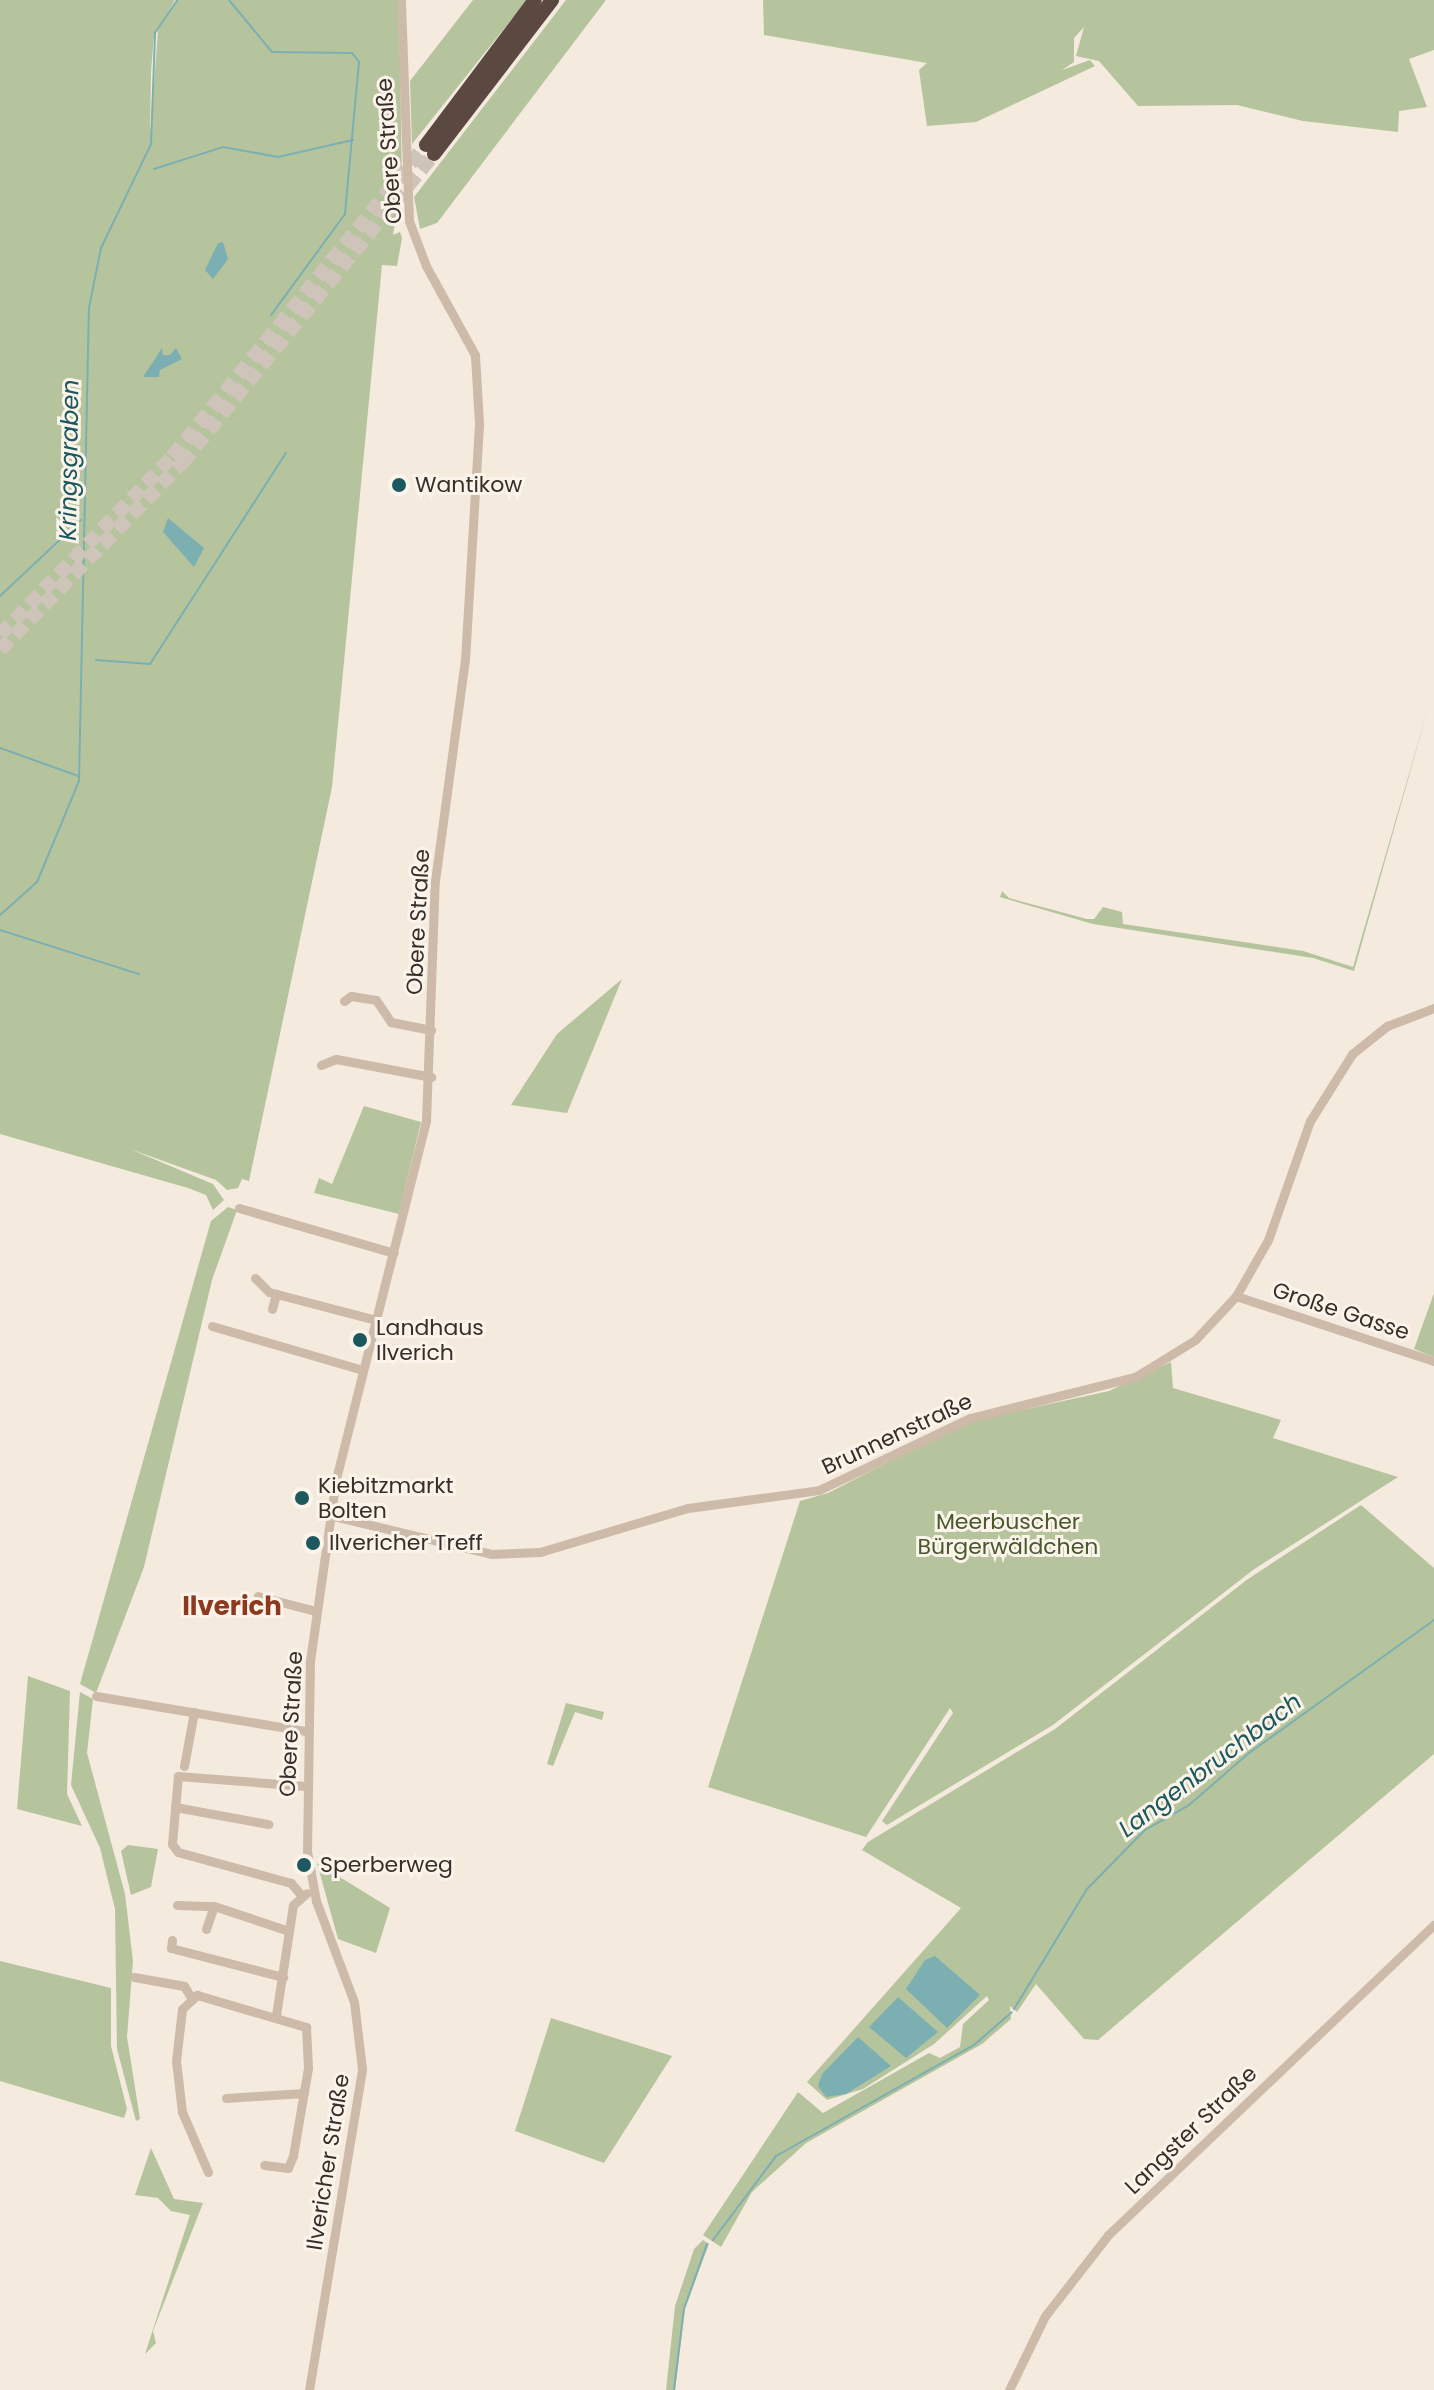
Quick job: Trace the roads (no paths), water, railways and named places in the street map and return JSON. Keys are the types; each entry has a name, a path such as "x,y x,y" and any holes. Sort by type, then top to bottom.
{"highway":[{"path":"535,0 430,149 552,0"}],"street":[{"name":"Obere Straße","path":"307,1851 306,1731 316,1611 329,1515 362,1370 421,1148 431,1077 435,881 465,660 480,390 470,343 426,266 409,221 401,0"},
{"path":"344,1001 351,996 376,1000 391,1022 431,1030"},
{"name":"Brunnenstraße","path":"329,1515 480,1552 513,1555 552,1549 688,1508 819,1490 970,1418 1135,1377 1195,1340 1236,1296 1268,1240 1310,1121 1337,1071 1387,1026 1434,1008"},
{"path":"321,1065 336,1059 431,1077"},
{"path":"239,1208 394,1253"},
{"path":"255,1278 262,1290 376,1320"},
{"path":"272,1309 276,1294"},
{"name":"Große Gasse","path":"1236,1296 1434,1361"},
{"path":"212,1326 362,1370"},
{"path":"258,1596 316,1611"},
{"path":"96,1696 306,1731"},
{"path":"184,1766 194,1712"},
{"path":"290,1775 291,1729"},
{"path":"301,1895 291,1883 178,1852 172,1844 178,1776 305,1786"},
{"path":"175,1807 268,1824"},
{"name":"Ilvericher Straße","path":"307,1851 314,1891 354,2002 362,2069 309,2390"},
{"path":"276,2015 293,1905 301,1895 314,1891"},
{"path":"177,1905 214,1906 289,1931"},
{"path":"206,1929 214,1906"},
{"name":"Langster Straße","path":"1009,2390 1045,2316 1108,2235 1434,1925"},
{"path":"172,1940 171,1948 283,1977"},
{"path":"134,1977 184,1986 191,1997 276,2015 306,2027 310,2048 288,2168 264,2165"},
{"path":"191,1997 182,2009 178,2029 177,2079 188,2130 208,2172"},
{"path":"226,2098 304,2093"}],"water":[{"path":"223,242 228,259 213,279 205,270 218,243"},
{"path":"162,348 163,355 170,355 176,348 182,359 160,370 159,377 143,377"},
{"path":"168,518 204,548 194,567 163,532"},
{"path":"935,1956 980,1995 947,2028 906,1989 925,1960"},
{"path":"898,1997 938,2032 906,2058 869,2027"},
{"path":"858,2037 891,2066 846,2094 826,2097 818,2086 822,2074"}],"waterway":[{"name":"Kringsgraben","path":"0,915 37,882 79,781 89,308 101,248 151,144 155,33 177,0"},
{"path":"229,0 272,52 352,53 359,62 345,214 271,315"},
{"path":"154,169 223,147 278,157 353,140"},
{"path":"96,660 150,664 286,453"},
{"path":"0,596 81,520"},
{"path":"0,748 78,776"},
{"path":"0,930 139,974"},
{"name":"Langenbruchbach","path":"1014,2009 1087,1889 1145,1830 1189,1805 1249,1753 1434,1620"},
{"name":"Langenbruchbach","path":"713,2240 776,2156 974,2045 1012,2012"},
{"name":"Langenbruchbach","path":"674,2390 684,2309 707,2244"}],"tunnel":[{"path":"0,635 172,457 426,145"},
{"path":"0,650 182,463 434,154"}],"place":[{"name":"Wantikow","path":"399,485"},
{"name":"Landhaus Ilverich","path":"360,1340"},
{"name":"Kiebitzmarkt Bolten","path":"302,1498"},
{"name":"Ilvericher Treff","path":"313,1543"},
{"name":"Sperberweg","path":"304,1865"}],"district":[{"name":"Ilverich","path":"232,1607"}],"park label":[{"name":"Meerbuscher Bürgerwäldchen","path":"1008,1534"}]}
